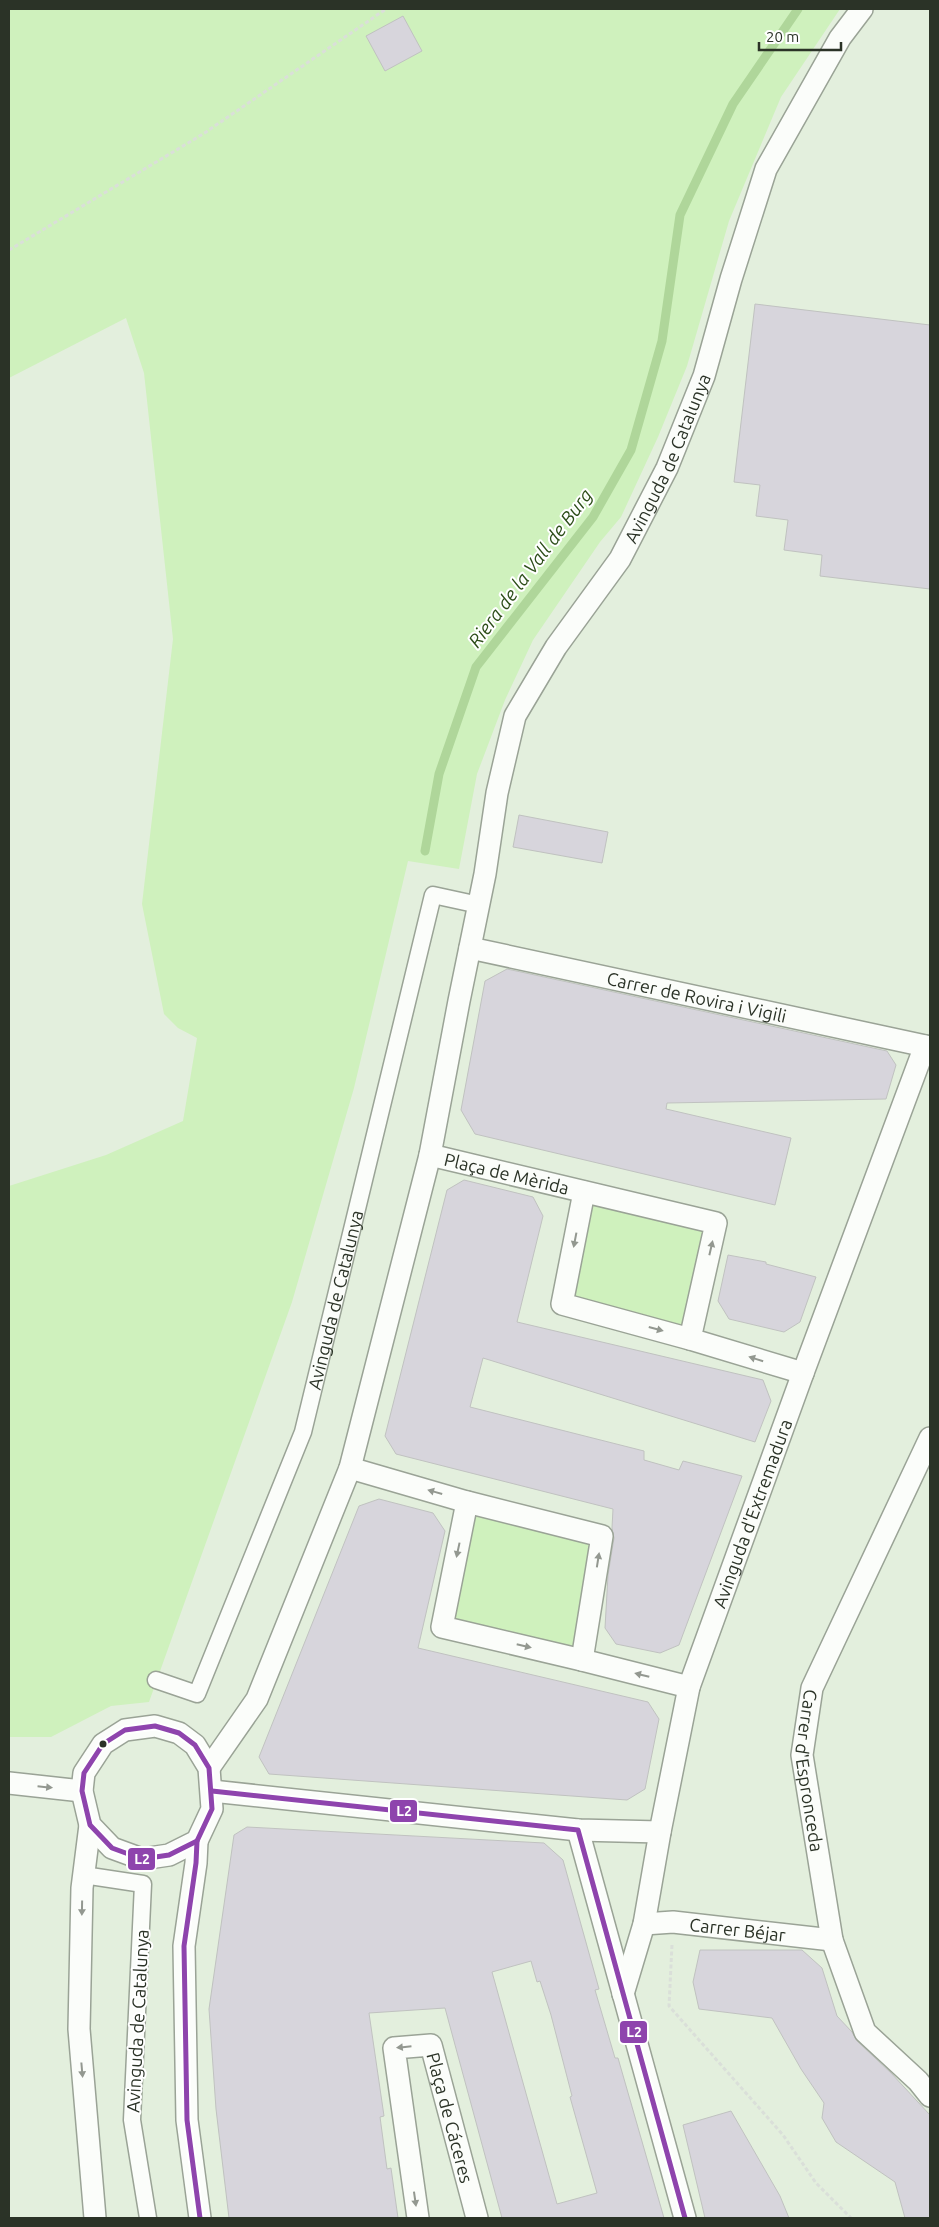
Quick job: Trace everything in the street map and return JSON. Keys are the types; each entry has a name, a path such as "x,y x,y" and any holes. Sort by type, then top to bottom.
{"street":[{"name":"Avinguda de Catalunya","path":"209,1768 258,1699 350,1468 430,1155 479,904 498,793 515,716 556,647 620,559 667,468 704,376 731,280 766,169 840,38 862,9"},
{"name":"Avinguda de Catalunya","path":"156,1680 197,1694 303,1432 433,895 479,904"},
{"name":"Carrer de Rovira i Vigili","path":"470,948 928,1047"},
{"name":"Avinguda d'Extremadura","path":"623,1994 644,1924 689,1687 803,1373 928,1047"},
{"name":"Plaça de Mèrida","path":"430,1155 716,1223 690,1339"},
{"name":"Plaça de Mèrida","path":"584,1192 562,1304 690,1339 803,1373"},
{"name":"Carrer d'Espronceda","path":"930,1438 812,1688 802,1755 832,1940 865,2032 918,2081 930,2096"},
{"path":"350,1468 468,1502 602,1536 582,1660"},
{"path":"468,1502 442,1627 689,1687"},
{"path":"94,2218 79,2029 82,1888 90,1825 82,1791 84,1773 102,1744 125,1730 155,1726 179,1733 195,1745 209,1768 212,1791 212,1809 197,1841 196,1863 184,1946 187,2120 200,2218"},
{"path":"9,1783 82,1791"},
{"path":"212,1791 578,1830 660,1832"},
{"path":"90,1825 112,1848 142,1859 169,1855 197,1841"},
{"path":"578,1830 685,2218"},
{"name":"Avinguda de Catalunya","path":"84,1870 90,1876 143,1884 132,2120 148,2218"},
{"name":"Carrer Béjar","path":"644,1924 674,1922 832,1940"},
{"name":"Plaça de Cáceres","path":"418,2218 394,2048 431,2045 478,2218"}],"path":[{"path":"9,250 203,134 386,9"},
{"path":"674,1922 669,2006 783,2135 816,2183 851,2218"}],"green space":[{"path":"9,9 840,9 781,97 729,221 687,366 658,437 621,517 600,542 533,640 505,700 477,774 459,869 408,861 354,1088 292,1302 149,1702 111,1706 51,1737 9,1737 9,1186 106,1155 183,1121 197,1038 178,1028 164,1014 142,904 173,639 144,373 126,318 9,378"},
{"path":"584,1192 715,1231 690,1339 562,1308"},
{"path":"467,1502 602,1536 582,1660 442,1627"}],"building":[{"path":"403,16 422,51 385,71 366,36"},
{"path":"755,304 930,325 930,589 820,576 822,555 784,550 788,520 756,516 760,485 734,482"},
{"path":"519,815 608,832 602,863 513,847"},
{"path":"507,969 887,1051 896,1065 886,1099 667,1103 666,1109 791,1138 775,1205 475,1134 461,1110 485,981"},
{"path":"464,1180 533,1197 543,1216 517,1322 763,1380 771,1401 755,1442 483,1358 470,1407 644,1451 644,1460 679,1470 683,1461 742,1476 679,1645 660,1653 616,1644 605,1628 608,1575 614,1538 612,1528 613,1509 396,1454 385,1436 447,1190"},
{"path":"728,1255 766,1262 766,1264 816,1277 800,1322 784,1332 729,1319 718,1301"},
{"path":"379,1499 433,1513 445,1531 418,1648 648,1702 659,1719 645,1789 627,1800 269,1774 259,1757 359,1506"},
{"path":"247,1827 544,1843 563,1860 599,1989 595,1990 615,2058 618,2058 664,2218 502,2218 445,2008 369,2013 384,2116 380,2117 387,2169 391,2168 398,2218 229,2218 216,2109 209,2009 234,1835","holes":["531,1961 537,1982 540,1981 551,2015 572,2096 570,2097 597,2193 557,2204 492,1972"]},
{"path":"700,1950 802,1950 822,1968 837,2016 852,2032 857,2041 891,2073 930,2115 930,2218 905,2218 895,2182 836,2142 822,2118 824,2103 801,2069 772,2018 699,2009 693,1982"},
{"path":"731,2111 780,2196 789,2218 705,2218 683,2125"}],"waterway":[{"name":"Riera de la Vall de Burg","path":"425,851 439,774 476,667 593,517 631,450 662,341 680,215 733,104 798,9"}],"transit line":[{"name":"L2","path":"155,1726 179,1733 195,1745 209,1768 212,1809 197,1841 169,1855 142,1859 112,1848 90,1825 82,1791 84,1773 103,1744 125,1730 155,1726"},
{"name":"L2","path":"212,1791 578,1830 685,2218"},
{"name":"L2","path":"197,1841 196,1863 184,1946 187,2120 200,2218"}]}
